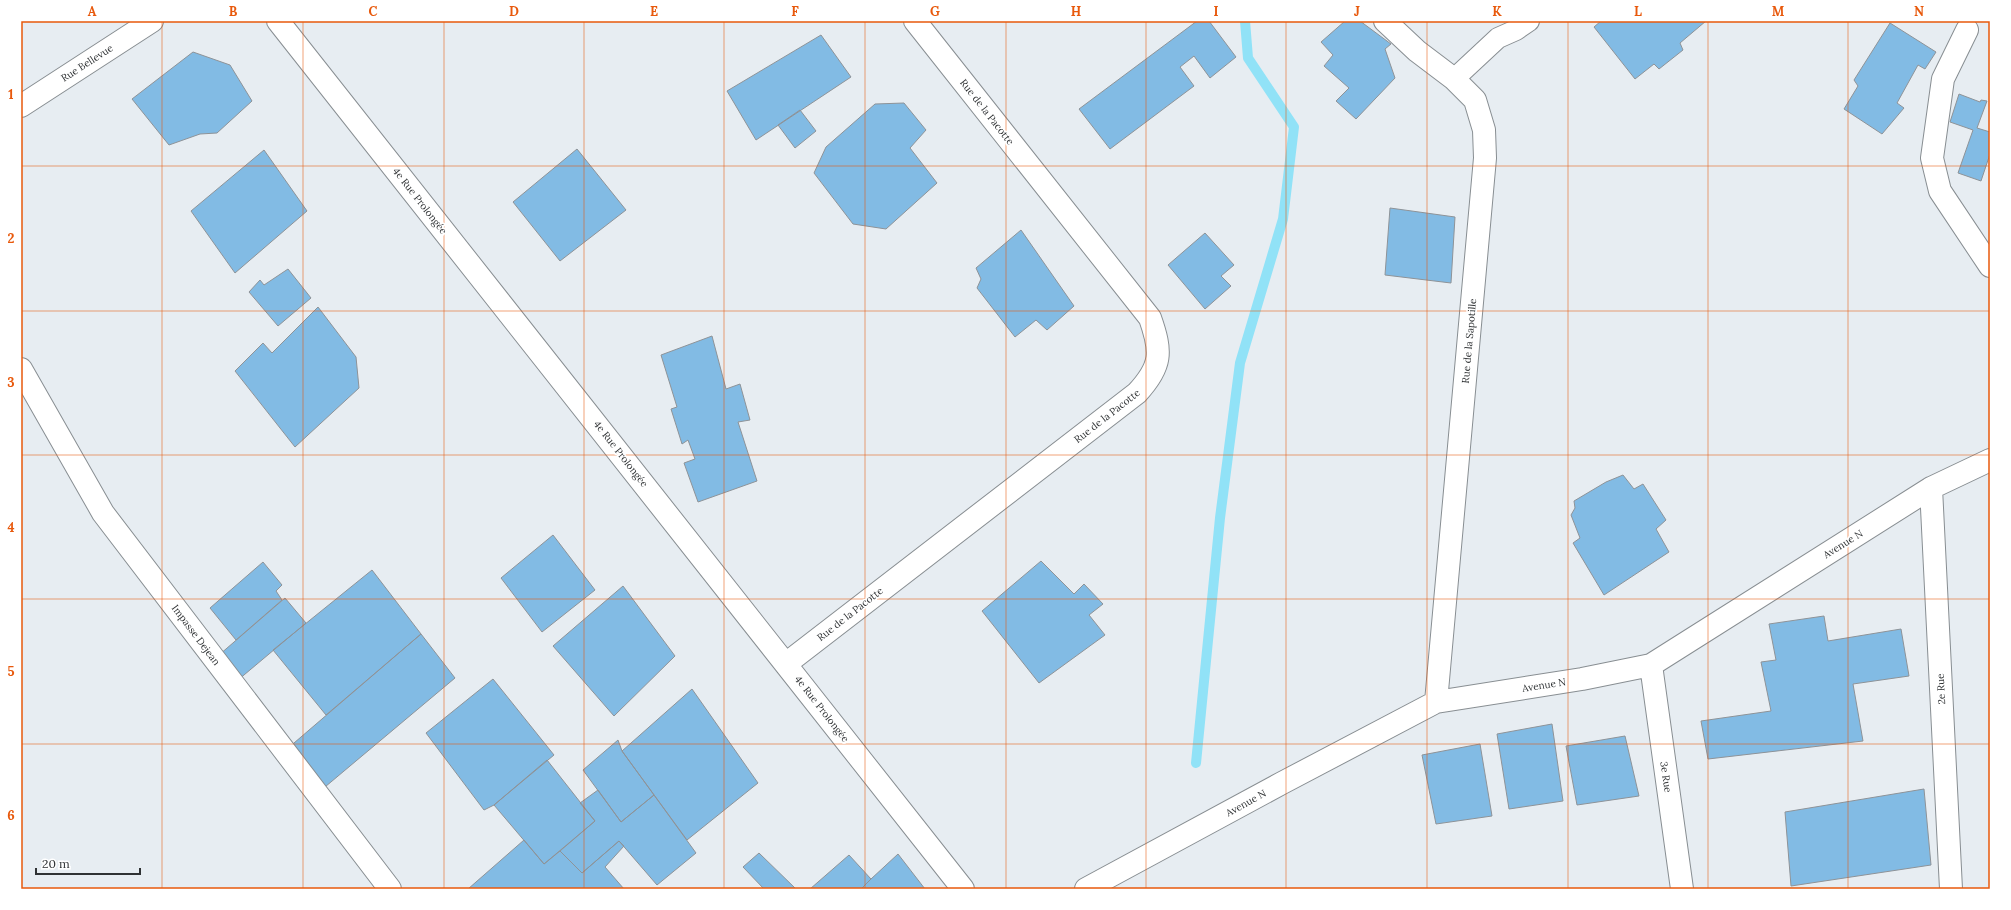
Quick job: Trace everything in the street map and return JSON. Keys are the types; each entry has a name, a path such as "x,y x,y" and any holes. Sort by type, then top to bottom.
{"street":[{"name":"Rue Bellevue","path":"21,106 152,21"},
{"name":"4e Rue Prolongée","path":"278,21 787,663 963,889"},
{"name":"Rue de la Pacotte","path":"787,663 1137,393 1151,378 1158,358 1158,340 1150,318 915,21"},
{"name":"Rue de la Sapotille","path":"1385,21 1417,51 1454,79 1475,100 1484,130 1485,158 1436,702"},
{"path":"1967,30 1943,79 1932,158 1940,191 1990,266"},
{"name":"Impasse Dejean","path":"21,369 103,513 390,889"},
{"name":"Avenue N","path":"1086,889 1111,883 1282,783 1436,702 1582,679 1651,665 1931,488 1990,460"},
{"name":"2e Rue","path":"1931,488 1951,889"},
{"name":"3e Rue","path":"1651,665 1682,889"}],"lane":[{"path":"1454,79 1498,38 1516,30 1529,21"}],"building":[{"path":"1197,21 1209,21 1236,57 1210,78 1194,56 1180,67 1194,86 1110,149 1079,109"},
{"path":"1345,21 1360,21 1391,44 1385,49 1395,78 1356,119 1336,101 1349,88 1324,66 1333,55 1321,42"},
{"path":"1601,21 1706,21 1680,43 1683,50 1659,69 1654,64 1635,79 1594,27"},
{"path":"1890,23 1936,52 1925,69 1918,65 1897,103 1904,108 1882,134 1844,109 1858,86 1854,80"},
{"path":"821,35 851,77 756,140 727,91"},
{"path":"193,52 230,65 252,101 217,133 200,134 169,145 132,99"},
{"path":"1959,94 1980,102 1981,100 1987,101 1977,128 1990,132 1990,154 1981,181 1958,173 1973,130 1950,122"},
{"path":"904,103 926,130 910,148 937,183 886,229 853,224 814,173 826,147 875,104"},
{"path":"800,110 816,131 795,148 778,125"},
{"path":"577,149 626,210 560,261 513,202"},
{"path":"264,150 307,211 235,273 191,211"},
{"path":"1390,208 1455,217 1451,283 1385,275"},
{"path":"1021,230 1074,306 1047,330 1036,320 1015,337 977,288 981,279 976,268"},
{"path":"1205,233 1234,265 1221,276 1231,286 1205,309 1168,265"},
{"path":"288,269 311,298 278,326 249,292 260,280 264,285"},
{"path":"318,307 356,357 359,388 295,447 235,371 263,343 272,353"},
{"path":"712,336 726,389 740,384 750,420 738,422 757,481 698,502 684,463 695,459 688,440 682,444 671,409 677,407 661,355"},
{"path":"1623,475 1634,489 1643,484 1666,520 1656,529 1669,552 1604,595 1573,543 1580,538 1571,515 1575,508 1574,501 1606,482"},
{"path":"553,535 595,590 542,632 501,578"},
{"path":"1041,561 1074,594 1084,584 1103,604 1089,615 1105,635 1039,683 982,611"},
{"path":"263,562 282,585 276,591 282,600 236,640 210,608"},
{"path":"372,570 421,634 326,715 273,650"},
{"path":"623,586 675,656 614,716 553,646"},
{"path":"285,598 306,623 238,680 219,655"},
{"path":"1824,616 1828,641 1901,629 1909,676 1853,684 1863,741 1708,759 1701,721 1771,711 1761,662 1776,660 1769,624"},
{"path":"421,634 455,678 319,792 287,749"},
{"path":"493,679 554,755 494,805 484,810 426,733"},
{"path":"692,689 758,783 687,840 622,751"},
{"path":"1552,724 1563,801 1509,809 1497,734"},
{"path":"1625,736 1639,796 1577,805 1566,746"},
{"path":"618,740 622,751 654,795 621,822 583,770"},
{"path":"1480,744 1492,816 1436,824 1422,755"},
{"path":"547,760 595,821 544,864 494,805"},
{"path":"1924,789 1931,865 1791,886 1785,812"},
{"path":"598,790 621,822 654,795 696,853 657,885 619,841 582,873 560,851 595,821 580,803"},
{"path":"524,840 544,864 560,851 582,873 619,841 624,846 605,867 624,889 468,889"},
{"path":"759,853 796,889 764,889 743,867"},
{"path":"898,854 925,889 861,889 871,879"},
{"path":"849,855 871,879 861,889 810,889"}],"waterway":[{"path":"1196,763 1220,518 1240,363 1283,219 1294,127 1248,58 1245,21"}]}
